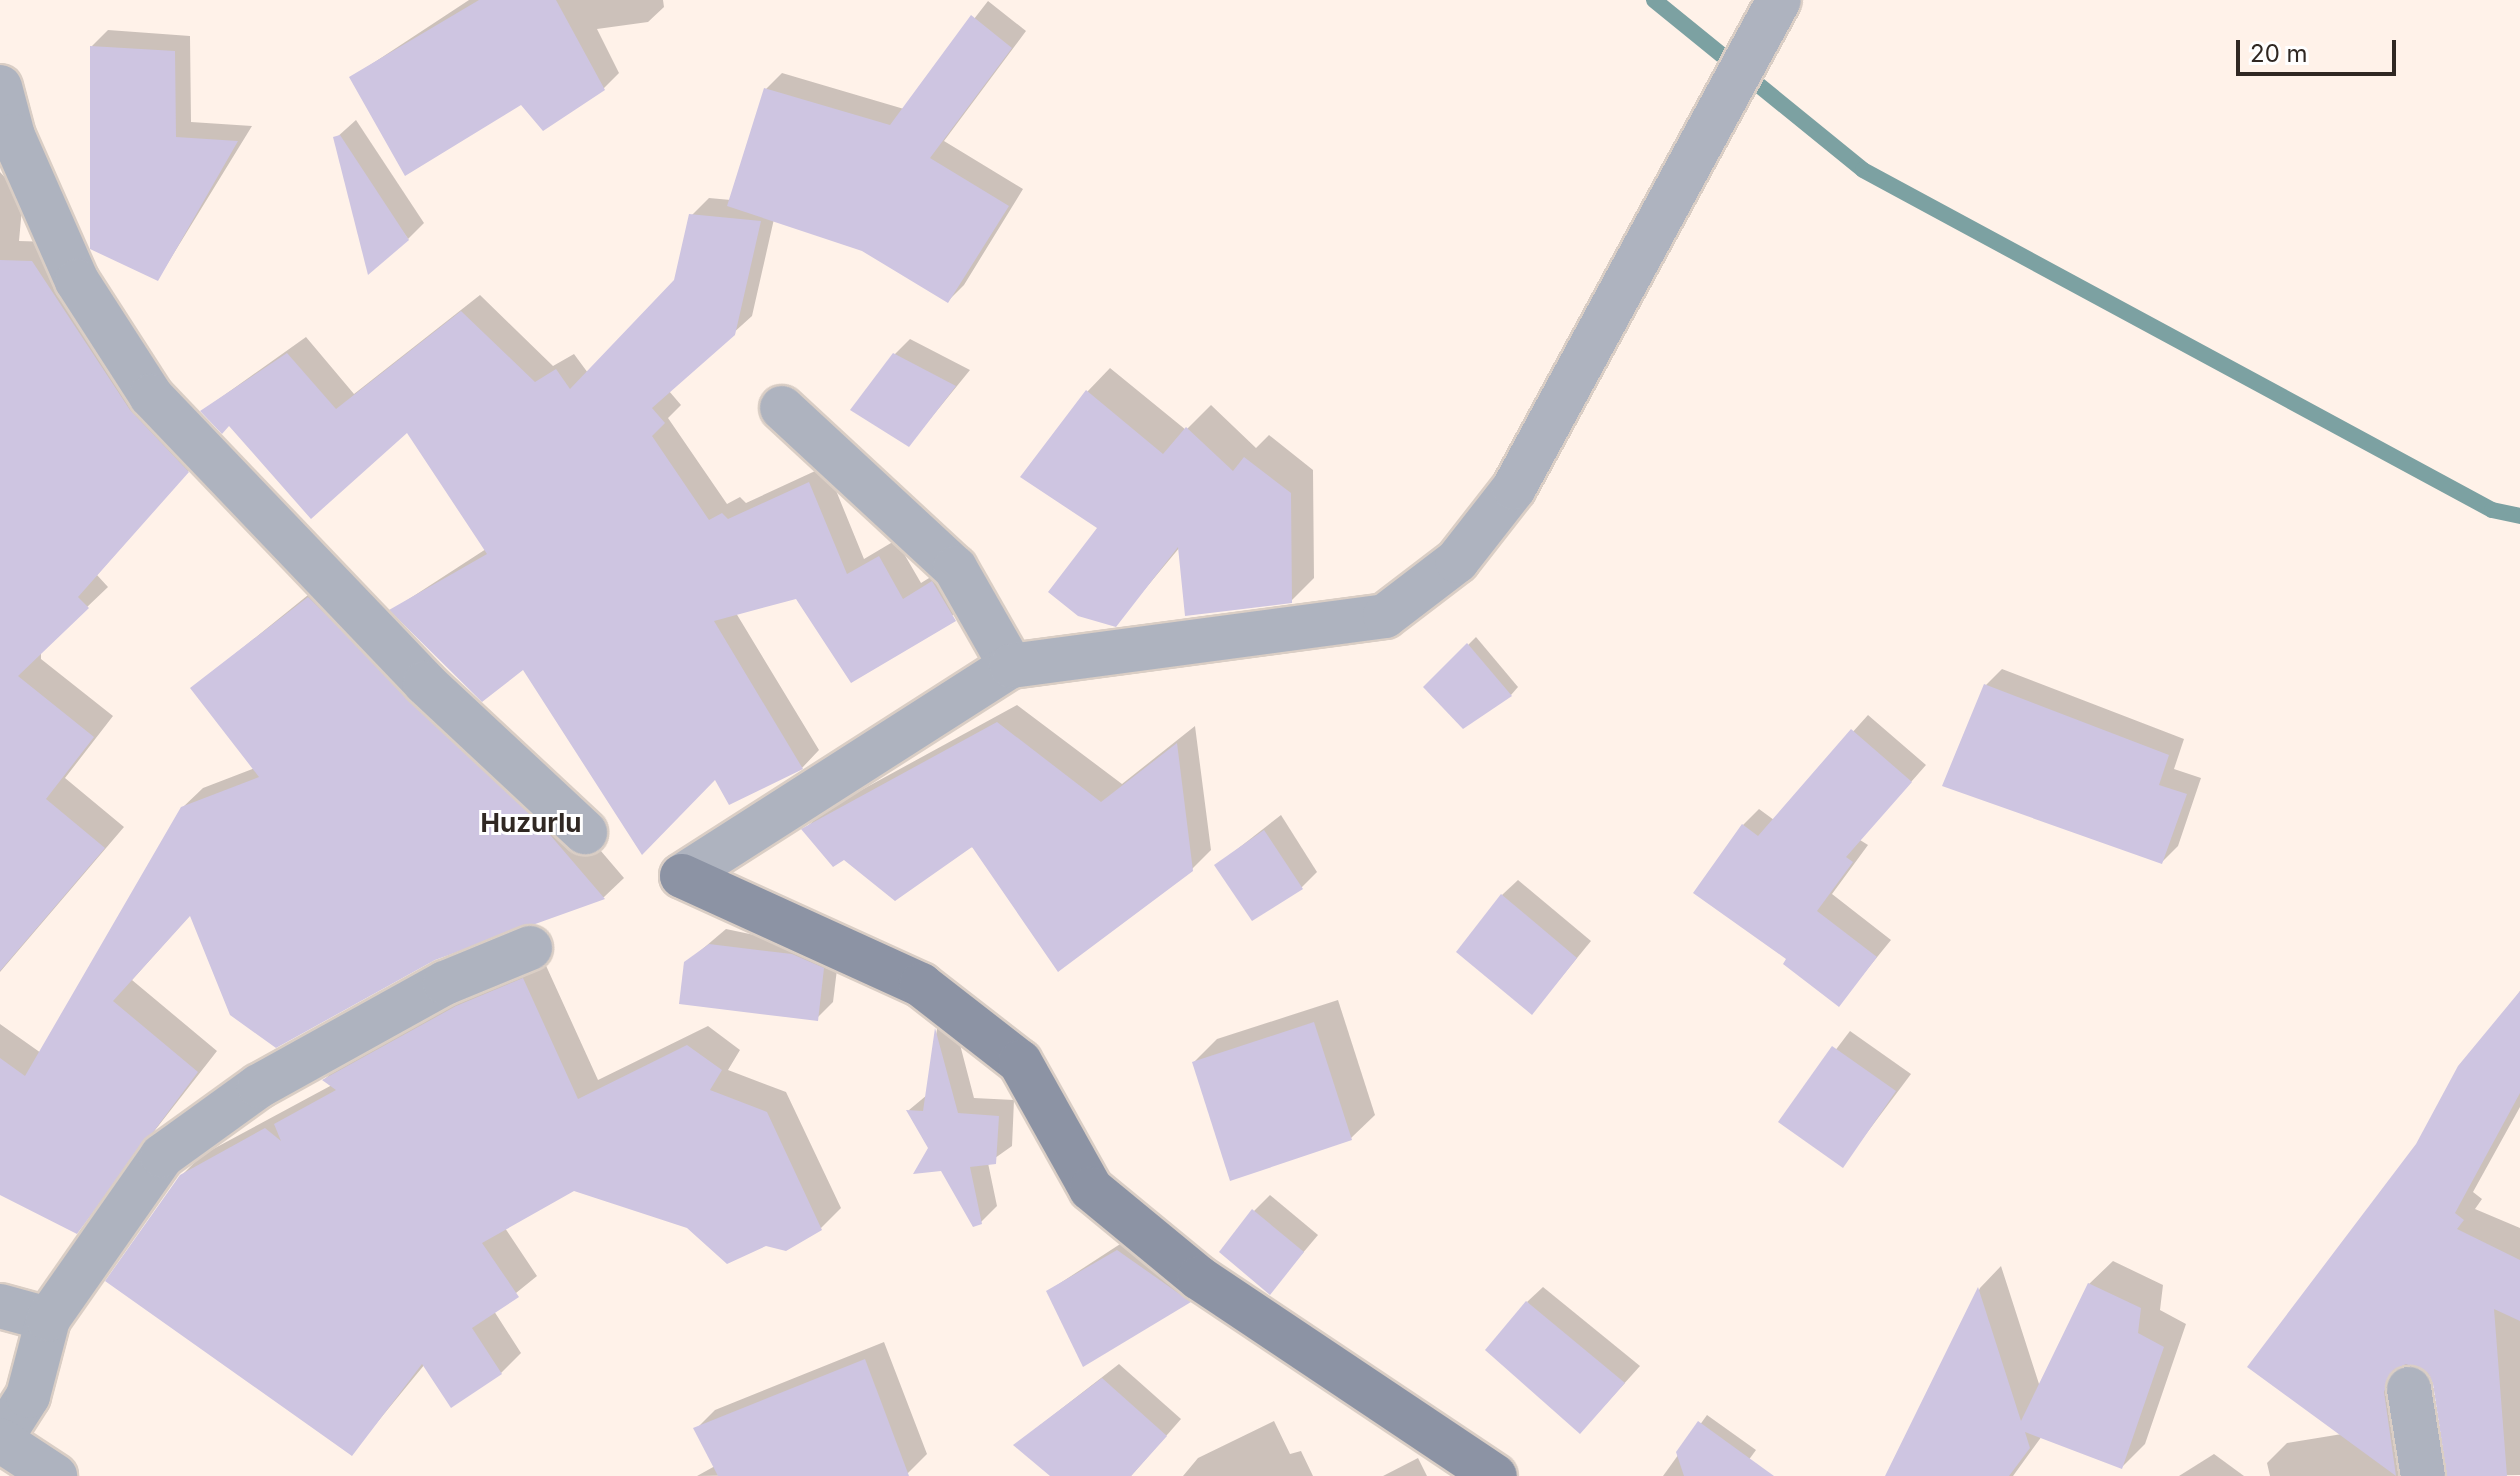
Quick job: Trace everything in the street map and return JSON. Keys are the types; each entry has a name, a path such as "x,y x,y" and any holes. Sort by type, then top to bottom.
{"street":[{"path":"1495,1476 1199,1278 1091,1189 1020,1062 921,985 682,876 1011,666 1385,616 1457,561 1514,488 1779,0"},
{"path":"0,87 13,136 77,281 151,396 425,683 585,832"},
{"path":"782,408 955,568 1011,666"},
{"path":"55,1476 0,1440 28,1396 48,1319 162,1156 259,1086 445,983 530,948"},
{"path":"0,1306 48,1319"},
{"path":"2409,1389 2423,1476"}],"building":[{"path":"479,0 556,0 605,90 543,131 521,105 405,176 349,77"},
{"path":"971,15 1012,48 930,158 1009,206 948,303 862,251 727,206 764,88 890,125"},
{"path":"90,46 175,51 176,137 238,141 158,281 90,249"},
{"path":"340,135 409,240 368,275 333,137"},
{"path":"689,214 761,221 735,335 652,408 665,423 652,436 709,520 722,513 728,519 809,482 847,574 879,556 903,599 932,581 956,621 851,683 796,599 714,621 803,769 729,805 715,780 642,855 523,670 482,702 389,610 487,554 407,433 311,519 229,426 222,434 200,411 287,353 336,409 461,311 535,382 556,369 570,389 674,280"},
{"path":"0,260 32,261 130,410 189,472 78,597 89,608 18,676 94,737 46,799 105,848 0,971"},
{"path":"893,353 956,386 909,447 850,410"},
{"path":"1086,390 1163,454 1186,427 1233,471 1244,457 1291,493 1292,603 1185,616 1178,547 1116,627 1078,616 1048,592 1097,528 1020,477"},
{"path":"308,597 545,829 605,899 435,960 276,1048 230,1015 190,916 113,1001 198,1072 77,1234 0,1195 0,1058 25,1076 181,807 259,777 190,688"},
{"path":"1467,643 1512,696 1463,729 1423,687"},
{"path":"1984,684 2169,755 2159,785 2187,794 2162,864 1942,786"},
{"path":"997,722 1101,802 1177,743 1193,871 1058,972 972,847 895,901 844,860 833,867 801,829"},
{"path":"1851,729 1912,782 1846,857 1853,862 1817,911 1877,957 1839,1007 1783,964 1786,959 1693,893 1742,824 1758,836"},
{"path":"1264,830 1303,889 1252,921 1214,865"},
{"path":"1501,894 1577,958 1532,1015 1456,952"},
{"path":"709,944 792,954 824,968 818,1021 679,1004 684,962"},
{"path":"523,978 578,1099 687,1045 722,1070 710,1090 767,1112 822,1230 786,1251 766,1246 727,1264 687,1228 574,1191 482,1243 519,1297 472,1328 502,1374 451,1408 422,1364 352,1456 105,1281 180,1175 265,1128 281,1141 274,1124 336,1090 322,1080 456,1006"},
{"path":"2520,991 2520,1093 2455,1213 2464,1220 2457,1229 2520,1260 2520,1321 2494,1309 2507,1476 2447,1476 2433,1384 2428,1373 2406,1364 2393,1370 2384,1392 2396,1476 2247,1367 2416,1144 2458,1066"},
{"path":"1314,1022 1352,1140 1230,1181 1192,1062"},
{"path":"935,1028 958,1113 999,1116 996,1164 970,1167 982,1224 973,1227 941,1171 913,1174 928,1148 906,1110 923,1111"},
{"path":"1832,1046 1896,1091 1843,1168 1778,1122"},
{"path":"1252,1209 1304,1252 1270,1295 1219,1252"},
{"path":"1117,1250 1191,1302 1083,1367 1046,1291"},
{"path":"2088,1283 2141,1308 2138,1333 2164,1347 2122,1469 2025,1432 2030,1448 2009,1476 1885,1476 1978,1287 2021,1421"},
{"path":"1526,1301 1625,1383 1580,1434 1485,1350"},
{"path":"865,1359 909,1476 718,1476 693,1428"},
{"path":"1102,1378 1167,1436 1131,1476 1050,1476 1013,1445"},
{"path":"1698,1421 1774,1476 1684,1476 1676,1452"}],"waterway":[{"path":"1654,0 1863,170 2492,510 2520,516"}],"district":[{"name":"Huzurlu","path":"531,823"}]}
